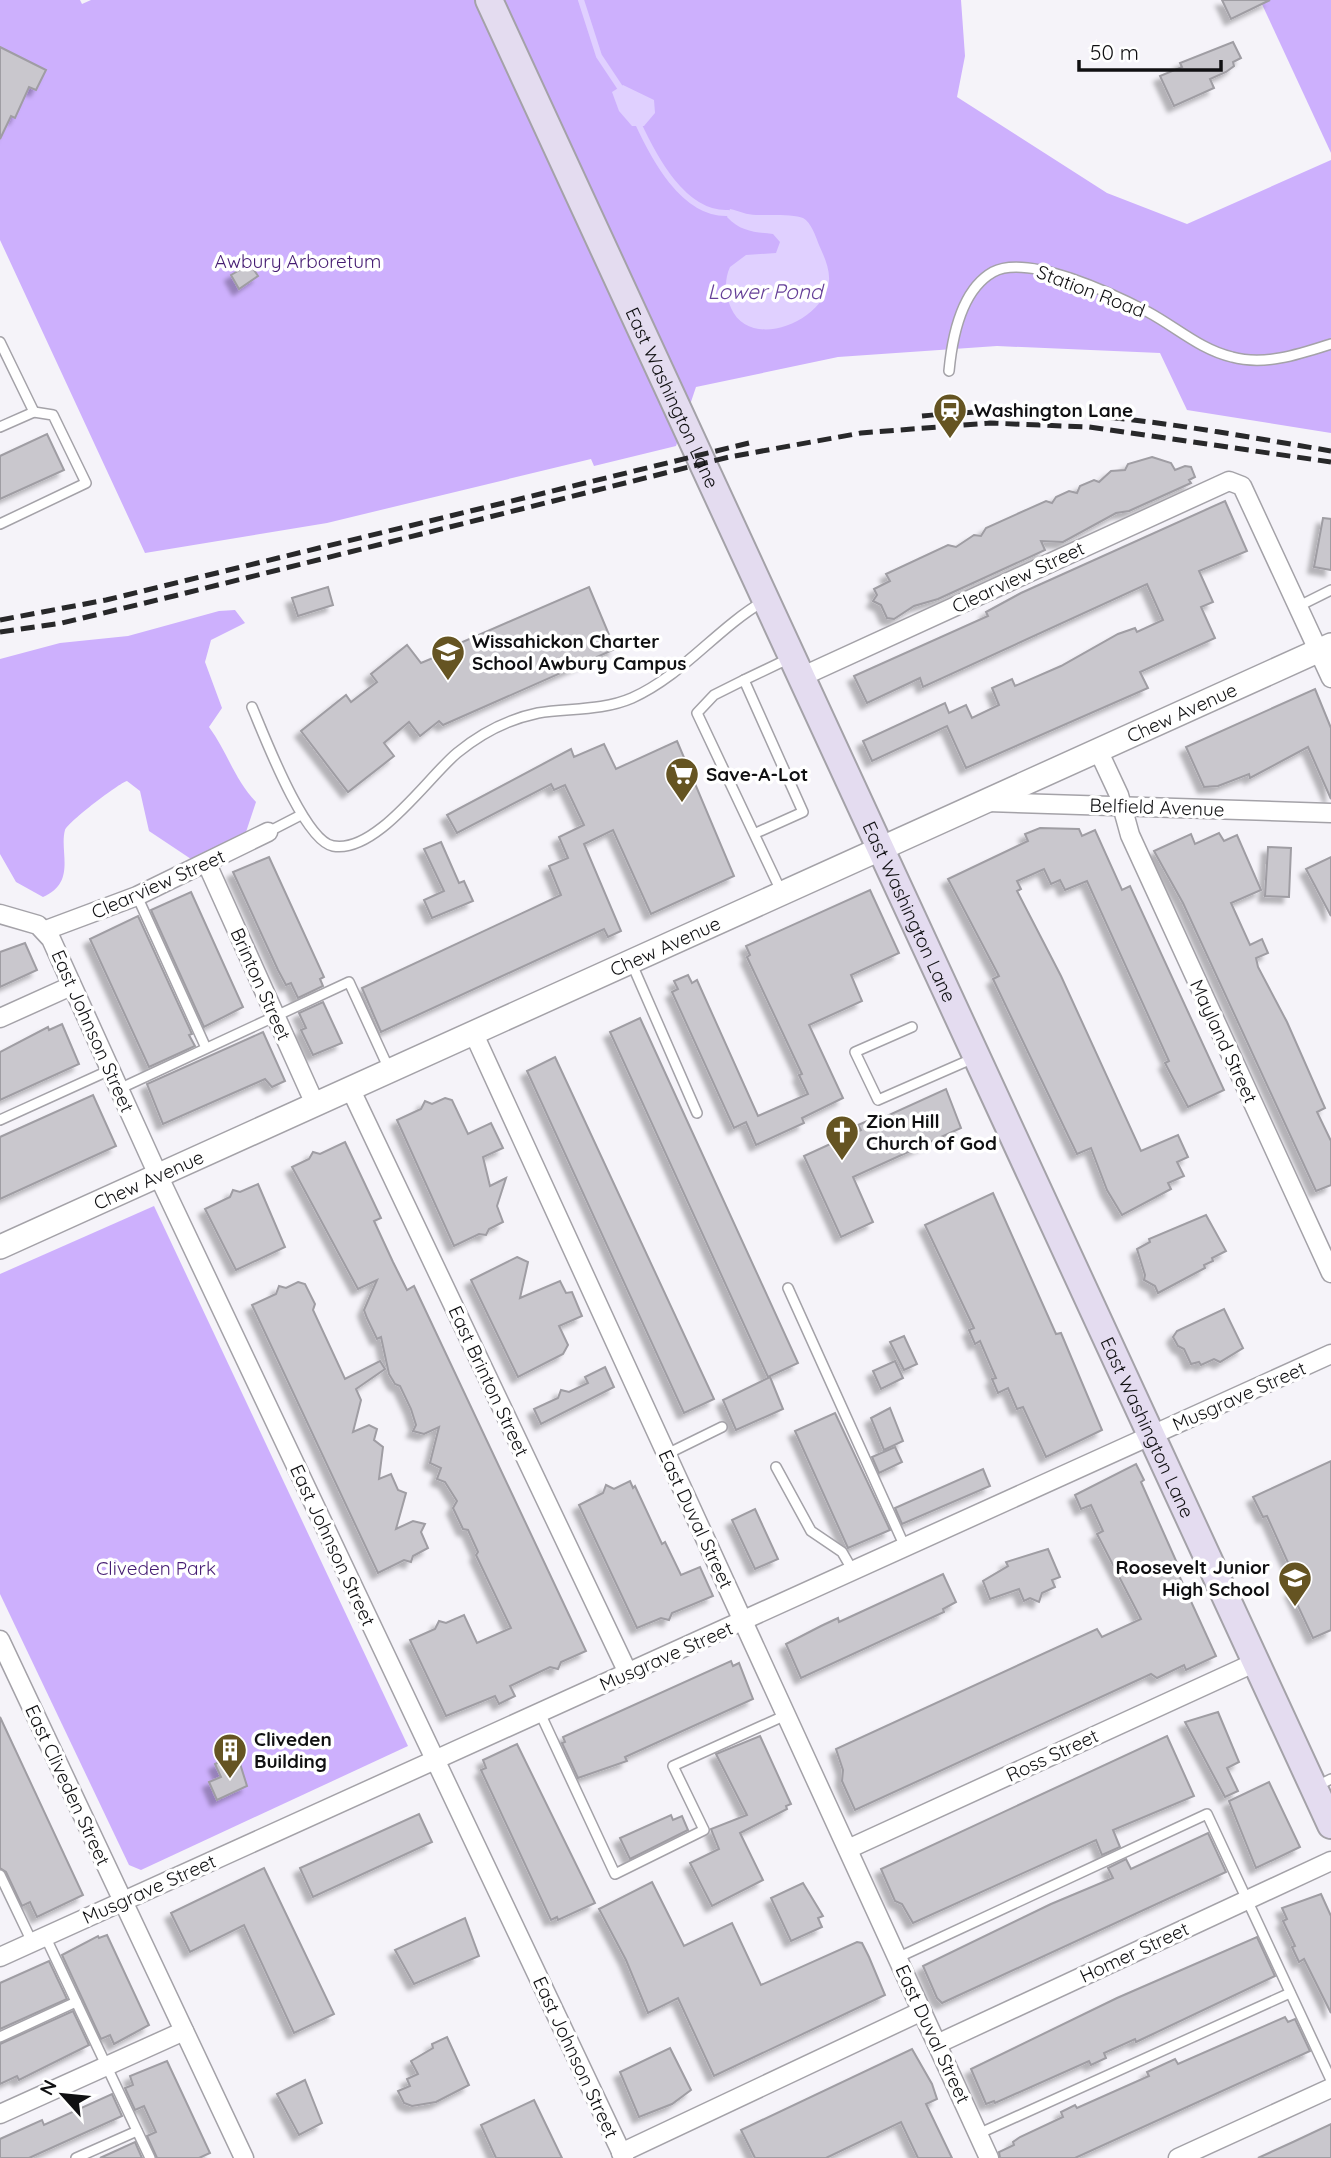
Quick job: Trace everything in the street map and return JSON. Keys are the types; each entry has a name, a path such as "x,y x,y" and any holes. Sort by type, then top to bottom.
{"main road":[{"name":"East Washington Lane","path":"489,0 1256,1662 1322,1783 1331,1823"}],"street":[{"name":"Clearview Street","path":"796,667 1224,482 1235,481 1242,486 1297,607"},
{"path":"1297,607 1325,648 1331,678"},
{"name":"Chew Avenue","path":"0,1247 1325,648"},
{"name":"Mayland Street","path":"1098,750 1122,806 1130,835 1331,1273"},
{"name":"Belfield Avenue","path":"983,802 1331,813"},
{"name":"Clearview Street","path":"46,930 137,896 268,832"},
{"name":"Brinton Street","path":"207,864 315,1104"},
{"path":"0,914 28,920 46,930"},
{"name":"East Johnson Street","path":"46,930 158,1175 623,2156"},
{"path":"0,1018 71,986"},
{"name":"East Duval Street","path":"473,1032 989,2158"},
{"name":"East Brinton Street","path":"350,1088 628,1673"},
{"name":"Musgrave Street","path":"0,1957 1331,1354"},
{"name":"East Cliveden Street","path":"0,1640 243,2157"},
{"name":"Ross Street","path":"848,1849 1256,1662"},
{"name":"Homer Street","path":"937,2043 1331,1861"},
{"path":"623,2156 922,2011"},
{"path":"0,2114 184,2031"},
{"path":"1178,2158 1331,2088"}],"lane":[{"name":"Station Road","path":"948,371 953,337 968,303 987,276 1008,268 1041,271 1109,294 1231,357 1265,360 1331,344"},
{"path":"0,342 34,412"},
{"path":"0,427 34,412 53,415 86,483 0,524"},
{"path":"1297,607 1331,590"},
{"path":"251,707 301,816 321,841 332,846 355,843 402,812 458,752 483,735 512,720 538,713 613,705 634,697 690,661 729,622 765,600"},
{"path":"782,893 697,713 714,695 744,680 796,667"},
{"path":"744,680 803,812 755,833"},
{"path":"268,832 301,816"},
{"path":"137,896 206,1048"},
{"path":"630,961 697,1113"},
{"path":"119,1089 349,982 390,1070"},
{"path":"912,1027 855,1052 878,1100 978,1055"},
{"path":"0,1120 110,1070"},
{"path":"788,1288 905,1547"},
{"path":"667,1454 722,1427"},
{"path":"776,1467 811,1531 842,1552 853,1571"},
{"path":"540,1713 615,1874 704,1830 673,1766 786,1715"},
{"path":"897,1958 1207,1814 1331,2080"},
{"path":"0,1875 76,2002 150,2158"},
{"path":"978,2134 1290,1993"},
{"path":"0,2037 76,2002"},
{"path":"76,2158 137,2131"}],"green space":[{"name":"Awbury Arboretum","path":"0,0 80,0 82,4 91,0 961,0 965,56 957,97 1107,193 1187,224 1331,160 1331,433 1187,410 1160,353 997,346 838,357 696,387 676,446 594,466 591,459 327,523 145,553 0,240"},
{"path":"1260,0 1331,0 1331,153"},
{"path":"235,610 245,623 211,640 205,662 222,708 209,727 242,784 256,802 246,832 206,858 191,859 149,831 140,791 127,781 94,803 65,830 63,875 53,891 43,897 16,882 0,854 0,659 60,643 128,636 219,611"},
{"name":"Cliveden Park","path":"154,1206 408,1746 141,1870 129,1865 0,1594 0,1274"}],"water":[{"path":"623,85 654,100 655,113 644,126 632,126 619,111 612,92"},
{"name":"Lower Pond","path":"730,209 753,215 799,217 811,226 829,272 829,281 815,308 801,319 786,326 754,328 741,321 731,308 726,288 730,267 746,255 776,253 780,242 773,234 738,226 727,217"}],"building":[{"path":"1222,0 1270,0 1231,19"},
{"path":"1233,42 1241,58 1233,62 1234,66 1226,72 1210,79 1214,88 1174,106 1160,76 1182,67 1180,63"},
{"path":"0,47 46,70 36,90 29,87 15,118 11,116 0,139"},
{"path":"250,264 258,276 239,289 231,275"},
{"path":"47,434 64,470 0,499 0,456"},
{"path":"1152,457 1171,463 1175,470 1191,467 1195,477 1189,480 1191,483 1129,511 1116,513 1063,542 1041,541 1045,550 938,599 914,606 894,619 887,618 881,605 873,601 877,595 874,589 890,581 886,574 948,545 956,547 974,535 981,536 986,528 1046,501 1052,503 1056,497 1069,491 1077,493 1080,486 1094,480 1099,482 1111,471 1125,470 1128,464"},
{"path":"1225,501 1247,551 1199,571 1213,602 1201,607 1215,638 1140,672 1148,688 966,768 947,726 872,761 863,741 945,703 949,713 966,705 972,718 999,705 992,688 1012,679 1015,686 1061,666 1118,634 1135,628 1137,632 1163,620 1147,584 923,687 920,678 867,703 854,676 988,616 986,612 1021,593"},
{"path":"1323,518 1331,519 1331,570 1314,567"},
{"path":"328,587 333,605 298,616 292,598"},
{"path":"589,587 615,649 443,725 439,721 420,736 409,722 384,743 394,756 348,792 301,731 346,695 351,702 377,682 371,674 407,645 421,663 445,653 444,650"},
{"path":"1315,689 1331,728 1331,799 1308,747 1250,778 1249,774 1218,786 1204,787 1186,747"},
{"path":"677,741 734,876 651,914 613,830 584,844 621,931 608,937 604,929 381,1032 362,988 561,895 549,866 568,858 559,837 584,825 565,785 554,790 551,784 457,833 447,815 571,749 574,757 604,744 616,769"},
{"path":"1040,828 1079,829 1082,836 1095,830 1122,890 1130,886 1224,1090 1188,1107 1165,1063 1169,1061 1087,881 1065,890 1060,880 1051,884 1044,869 1017,881 1021,889 1017,891 1061,976 1141,1151 1178,1135 1188,1157 1177,1162 1184,1176 1168,1183 1171,1189 1122,1215 1107,1190 1091,1148 1077,1154 993,979 999,976 948,879 1028,841 1025,834"},
{"path":"1219,833 1224,841 1237,835 1261,890 1231,903 1250,945 1262,939 1268,953 1256,958 1258,967 1287,1022 1325,1108 1317,1112 1331,1141 1331,1185 1316,1191 1183,903 1154,851 1191,834 1195,844"},
{"path":"441,842 459,883 464,881 473,901 432,918 424,900 444,891 424,849"},
{"path":"1268,847 1291,848 1289,897 1265,896"},
{"path":"269,857 324,977 320,979 323,986 298,998 291,983 286,985 278,970 233,872"},
{"path":"1331,857 1331,916 1306,869"},
{"path":"870,890 899,953 851,975 862,1001 809,1025 843,1098 802,1118 804,1123 756,1145 746,1122 734,1128 672,992 678,989 674,981 688,975 692,983 697,980 758,1116 808,1094 799,1075 802,1074 747,957 750,955 746,946"},
{"path":"191,892 243,1007 204,1027 151,910"},
{"path":"138,916 195,1046 149,1067 90,939"},
{"path":"25,943 37,970 0,987 0,952"},
{"path":"323,1002 342,1043 313,1055 301,1030 306,1028 299,1013"},
{"path":"640,1018 798,1363 768,1377 610,1032"},
{"path":"62,1024 79,1064 0,1100 0,1052 48,1027 49,1030"},
{"path":"263,1032 285,1081 272,1087 265,1079 163,1124 147,1084"},
{"path":"555,1057 714,1399 684,1413 527,1071"},
{"name":"Zion Hill Church of God","path":"946,1089 961,1128 853,1177 873,1222 841,1237 804,1156 861,1130 858,1125 874,1118 876,1121"},
{"path":"93,1095 116,1146 0,1199 0,1137"},
{"path":"445,1098 452,1100 468,1134 491,1123 503,1148 483,1157 490,1186 506,1178 497,1206 503,1222 489,1229 486,1235 479,1234 454,1246 397,1120 421,1109 425,1101 432,1104"},
{"path":"345,1142 381,1218 374,1221 393,1262 407,1290 414,1286 586,1651 561,1662 558,1669 550,1667 510,1686 515,1696 499,1704 495,1696 446,1716 410,1640 435,1629 439,1621 446,1623 464,1615 477,1643 511,1628 476,1555 478,1552 468,1530 463,1529 453,1508 457,1501 445,1482 437,1479 441,1468 430,1463 439,1427 424,1434 413,1431 416,1425 411,1409 400,1386 395,1384 389,1374 381,1337 377,1339 367,1318 364,1310 377,1280 358,1289 292,1167 309,1159 313,1152 320,1154"},
{"path":"258,1184 285,1247 236,1270 205,1209 230,1197 233,1190 240,1192"},
{"path":"993,1193 1056,1334 1061,1333 1102,1430 1046,1457 1023,1407 1017,1409 1008,1388 998,1393 992,1379 996,1378 980,1341 975,1344 969,1330 974,1328 925,1225"},
{"path":"1206,1215 1226,1251 1212,1258 1213,1261 1204,1265 1205,1268 1158,1293 1155,1286 1144,1280 1137,1249 1150,1242 1149,1239"},
{"path":"517,1257 528,1262 520,1298 560,1281 566,1293 572,1292 582,1316 559,1326 568,1345 563,1354 518,1377 471,1280"},
{"path":"298,1282 305,1284 315,1304 313,1310 345,1379 380,1361 385,1369 356,1389 361,1400 353,1432 369,1425 377,1429 374,1440 383,1447 379,1479 391,1474 398,1490 406,1493 396,1529 413,1521 425,1524 421,1532 428,1548 413,1556 411,1562 404,1560 378,1573 252,1305 276,1294 279,1286 286,1288"},
{"path":"1224,1309 1243,1348 1220,1362 1214,1359 1201,1365 1199,1362 1191,1364 1184,1349 1178,1346 1173,1337 1177,1331"},
{"path":"904,1336 917,1364 904,1370 890,1342"},
{"path":"895,1361 903,1378 881,1389 873,1371"},
{"path":"605,1367 614,1387 541,1424 534,1409 558,1398 561,1390 569,1392 588,1383 585,1377"},
{"path":"770,1377 783,1409 736,1430 723,1400"},
{"path":"890,1408 903,1441 884,1450 871,1418"},
{"path":"835,1413 890,1530 848,1548 795,1431"},
{"path":"895,1447 902,1462 879,1473 872,1457"},
{"name":"Roosevelt Junior High School","path":"1331,1461 1331,1630 1313,1638 1291,1591 1299,1587 1267,1516 1263,1517 1253,1497"},
{"path":"1136,1464 1144,1480 1141,1482 1181,1572 1178,1573 1216,1656 1186,1670 1184,1665 1157,1678 1151,1674 855,1810 842,1781 843,1770 836,1749 1097,1629 1102,1637 1141,1619 1097,1534 1103,1531 1091,1505 1081,1509 1075,1495"},
{"path":"983,1469 990,1486 902,1524 895,1508"},
{"path":"630,1481 681,1575 700,1567 713,1596 672,1613 669,1620 661,1618 637,1628 579,1505 603,1493 606,1485 614,1489"},
{"path":"755,1509 778,1559 755,1569 732,1520"},
{"path":"1048,1549 1060,1577 1052,1580 1055,1587 1042,1593 1039,1602 1030,1598 1024,1601 1019,1589 990,1599 983,1581 1008,1566 1006,1562"},
{"path":"943,1574 956,1602 943,1609 944,1612 801,1678 786,1644 838,1618 839,1622"},
{"path":"731,1661 733,1666 739,1663 753,1699 625,1757 627,1761 578,1778 562,1743 565,1742 563,1737"},
{"path":"1218,1712 1239,1762 1227,1768 1238,1791 1225,1797 1185,1722"},
{"path":"0,1717 83,1895 37,1917 30,1902 22,1906 6,1872 0,1868"},
{"path":"760,1736 791,1804 786,1806 787,1809 740,1833 763,1880 712,1906 690,1863 719,1849 711,1829 747,1815 716,1754"},
{"path":"1167,1736 1194,1796 1113,1830 1120,1847 1102,1855 1096,1840 913,1923 902,1904 895,1901 881,1869"},
{"path":"517,1744 595,1903 558,1920 557,1917 551,1920 481,1770 486,1768 483,1760"},
{"name":"Cliveden Building","path":"237,1754 247,1786 217,1800 209,1782 221,1777 215,1764"},
{"path":"1269,1782 1300,1847 1256,1868 1229,1801"},
{"path":"419,1814 432,1842 313,1897 300,1868"},
{"path":"671,1815 673,1820 682,1816 688,1830 630,1859 620,1838"},
{"path":"1208,1833 1226,1872 942,2003 937,1998 923,1966 1051,1904 1113,1878 1108,1868 1126,1859 1131,1869"},
{"path":"264,1868 334,2014 294,2033 244,1925 190,1952 171,1913"},
{"path":"652,1882 684,1946 732,1923 761,1985 857,1942 862,1943 885,1995 714,2076 678,1998 648,2013 626,1960 599,1909"},
{"path":"803,1883 823,1916 818,1918 822,1927 791,1941 771,1898"},
{"path":"1321,1894 1331,1916 1331,2013 1304,1959 1299,1962 1283,1921 1287,1919 1282,1908"},
{"path":"465,1918 479,1956 414,1984 395,1950"},
{"path":"107,1935 149,2025 114,2044 110,2035 101,2039 62,1955 98,1936"},
{"path":"1257,1937 1275,1976 1136,2042 1135,2039 1104,2053 1106,2058 1091,2065 1089,2061 995,2103 986,2104 971,2069 1117,1998"},
{"path":"49,1961 67,1999 0,2029 0,1983"},
{"path":"73,2011 89,2045 19,2080 17,2076 0,2084 0,2044"},
{"path":"1285,2017 1288,2022 1295,2019 1310,2051 1075,2158 1000,2158 999,2152 1014,2145 1013,2142 1020,2137 1063,2117 1061,2112 1075,2105 1077,2108 1149,2076 1147,2072 1175,2059 1178,2064"},
{"path":"447,2037 469,2085 436,2102 412,2106 404,2103 398,2091 410,2086 407,2079 418,2074 411,2061 433,2048 432,2044"},
{"path":"670,2048 691,2090 672,2104 639,2117 620,2072"},
{"path":"912,2049 932,2084 937,2099 926,2104 952,2158 918,2158 901,2122 826,2158 755,2158 741,2130"},
{"path":"167,2061 210,2153 199,2158 157,2158 147,2136 156,2132 144,2106 135,2110 125,2088 133,2085 130,2076"},
{"path":"305,2080 322,2123 299,2135 277,2094"},
{"path":"112,2094 122,2116 29,2158 0,2158 0,2139 42,2120 44,2125"},
{"path":"534,2100 562,2158 496,2158 481,2125"},
{"path":"1331,2124 1331,2158 1258,2158 1293,2142"},
{"path":"135,2142 142,2158 100,2158"}],"waterway":[{"path":"581,0 599,56 623,92"},
{"path":"637,121 661,166 684,194 712,211 728,213"}],"railway":[{"path":"922,416 973,412 1076,414 1178,426 1331,451"},
{"path":"0,632 62,623 729,457 861,433 990,423 1089,427 1331,462"},
{"path":"0,620 106,600 749,443"}],"place":[{"name":"Washington Lane","path":"950,440"},
{"name":"Wissahickon Charter School Awbury Campus","path":"448,682"},
{"name":"Save-A-Lot","path":"682,804"},
{"name":"Zion Hill Church of God","path":"842,1162"},
{"name":"Roosevelt Junior High School","path":"1295,1608"},
{"name":"Cliveden Building","path":"230,1780"}]}
